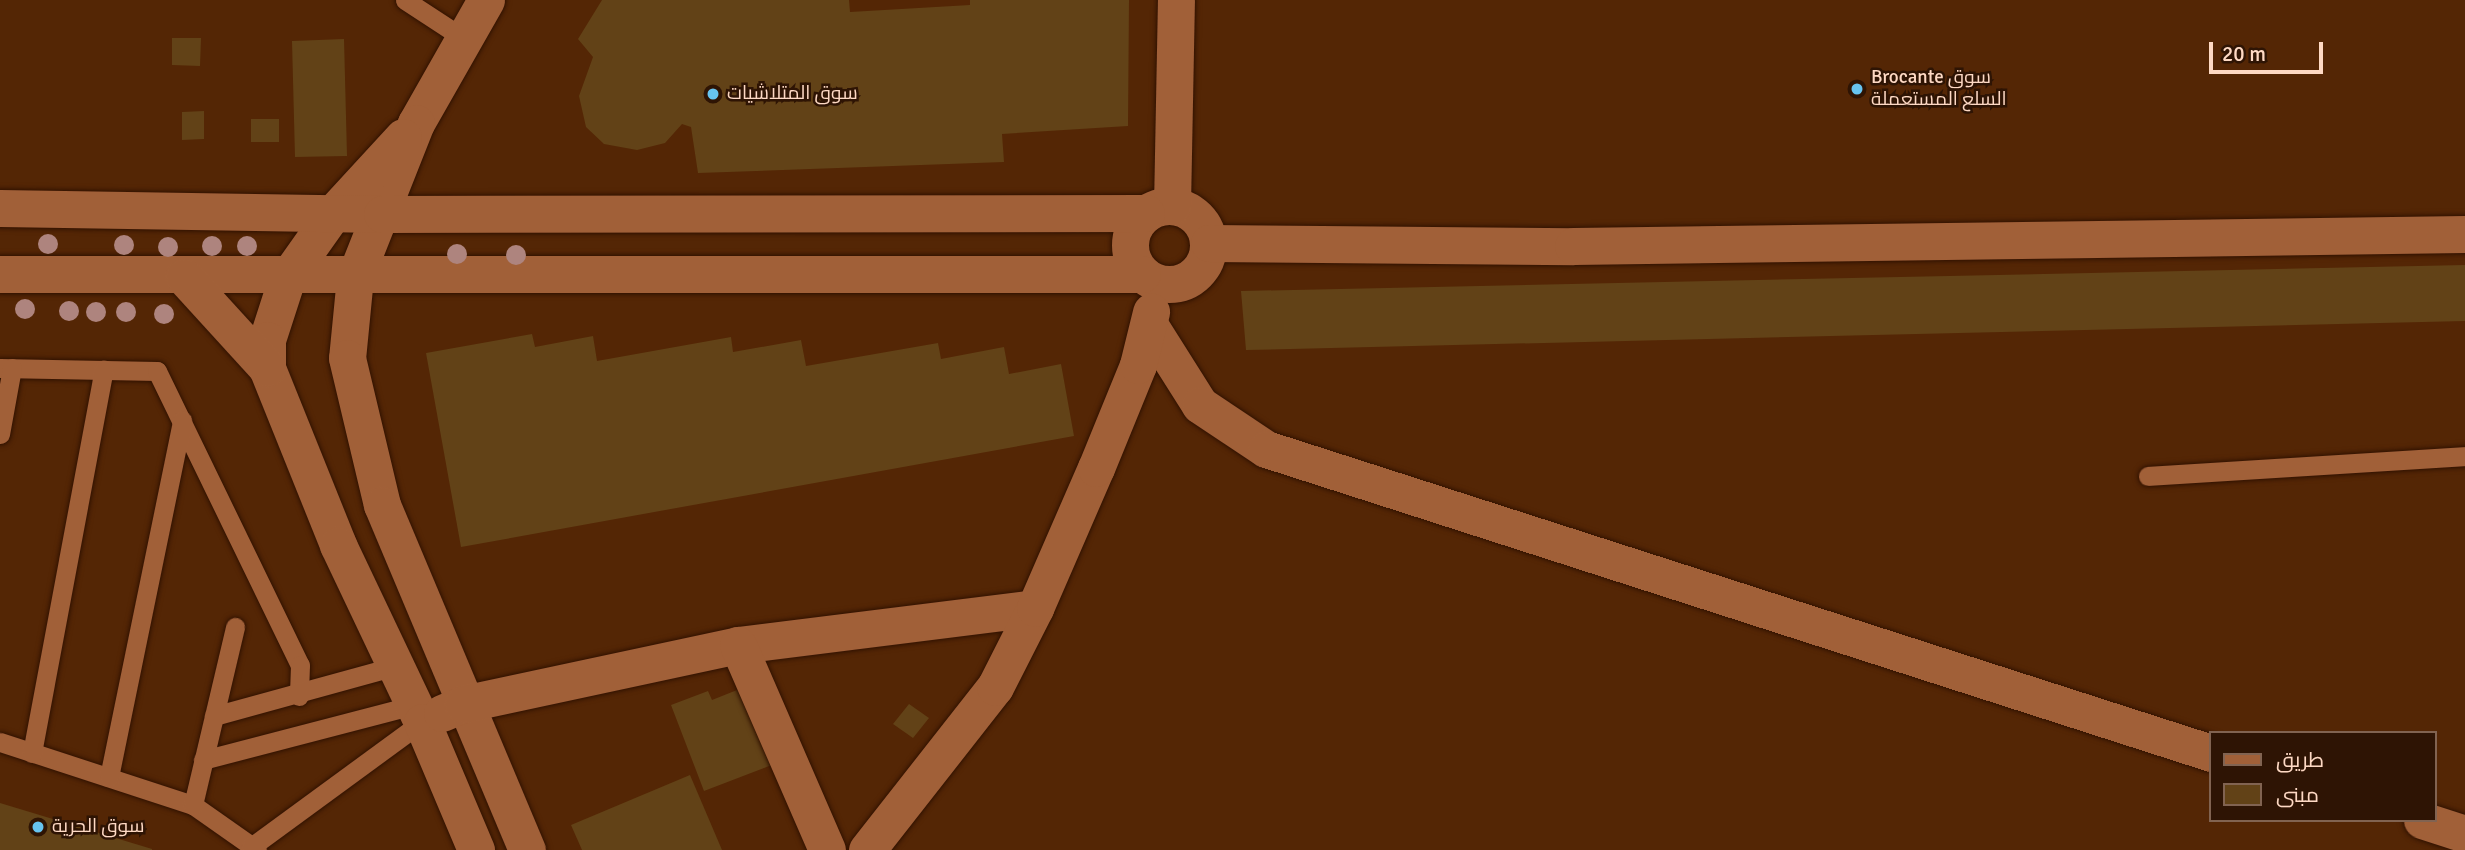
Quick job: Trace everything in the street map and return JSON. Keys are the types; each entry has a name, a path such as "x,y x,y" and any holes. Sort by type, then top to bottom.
{"street":[{"path":"486,0 416,123 355,277 347,358 382,505 463,704 527,850"},
{"path":"1159,209 1176,0"},
{"path":"267,368 270,327 286,278 333,213 416,123"},
{"path":"0,208 382,214 1159,209 1197,217 1209,243 1202,269 1179,284 1147,278 286,278 0,274"},
{"path":"867,850 995,687 1035,608 1096,468 1150,326 1147,278 1132,260 1129,243 1134,226 1159,209"},
{"path":"1209,243 1573,246 2465,234"},
{"path":"184,277 267,368 338,545 418,713 476,850"},
{"path":"1150,326 1200,405 1266,449 2210,753"},
{"path":"418,713 738,645 1035,608"},
{"path":"738,645 827,850"},
{"path":"2429,822 2465,834"}],"lane":[{"path":"405,0 463,38"},
{"path":"0,434 6,368 157,371 300,665 299,696"},
{"path":"32,753 104,370"},
{"path":"109,777 182,420"},
{"path":"2148,477 2465,456"},
{"path":"193,805 235,627"},
{"path":"214,716 299,696 396,666"},
{"path":"0,742 193,805 254,848 418,713"},
{"path":"203,760 418,713"}],"building":[{"path":"602,0 849,0 850,12 970,5 970,0 1129,0 1128,126 1002,134 1004,162 698,173 691,127 682,124 665,143 637,150 604,144 586,127 579,96 593,57 578,39"},
{"path":"172,38 201,38 200,66 172,65"},
{"path":"344,39 347,156 295,157 292,41"},
{"path":"204,111 204,139 182,140 182,112"},
{"path":"251,119 279,119 279,142 251,142"},
{"path":"2465,265 2465,321 1246,350 1241,291"},
{"path":"532,334 535,347 593,336 597,361 731,337 733,352 801,340 806,366 938,343 941,359 1004,347 1009,374 1061,364 1074,436 461,547 426,353"},
{"path":"747,686 777,763 704,791 671,705 708,691 712,700"},
{"path":"909,704 929,718 913,738 893,724"},
{"path":"690,775 722,850 582,850 571,825"},
{"name":"سوق الحرية","path":"0,803 152,849 152,850 0,850"}],"place":[{"name":"Brocante سوق السلع المستعملة","path":"1857,89"},
{"name":"سوق المتلاشيات","path":"713,94"},
{"name":"سوق الحرية","path":"38,827"}]}
